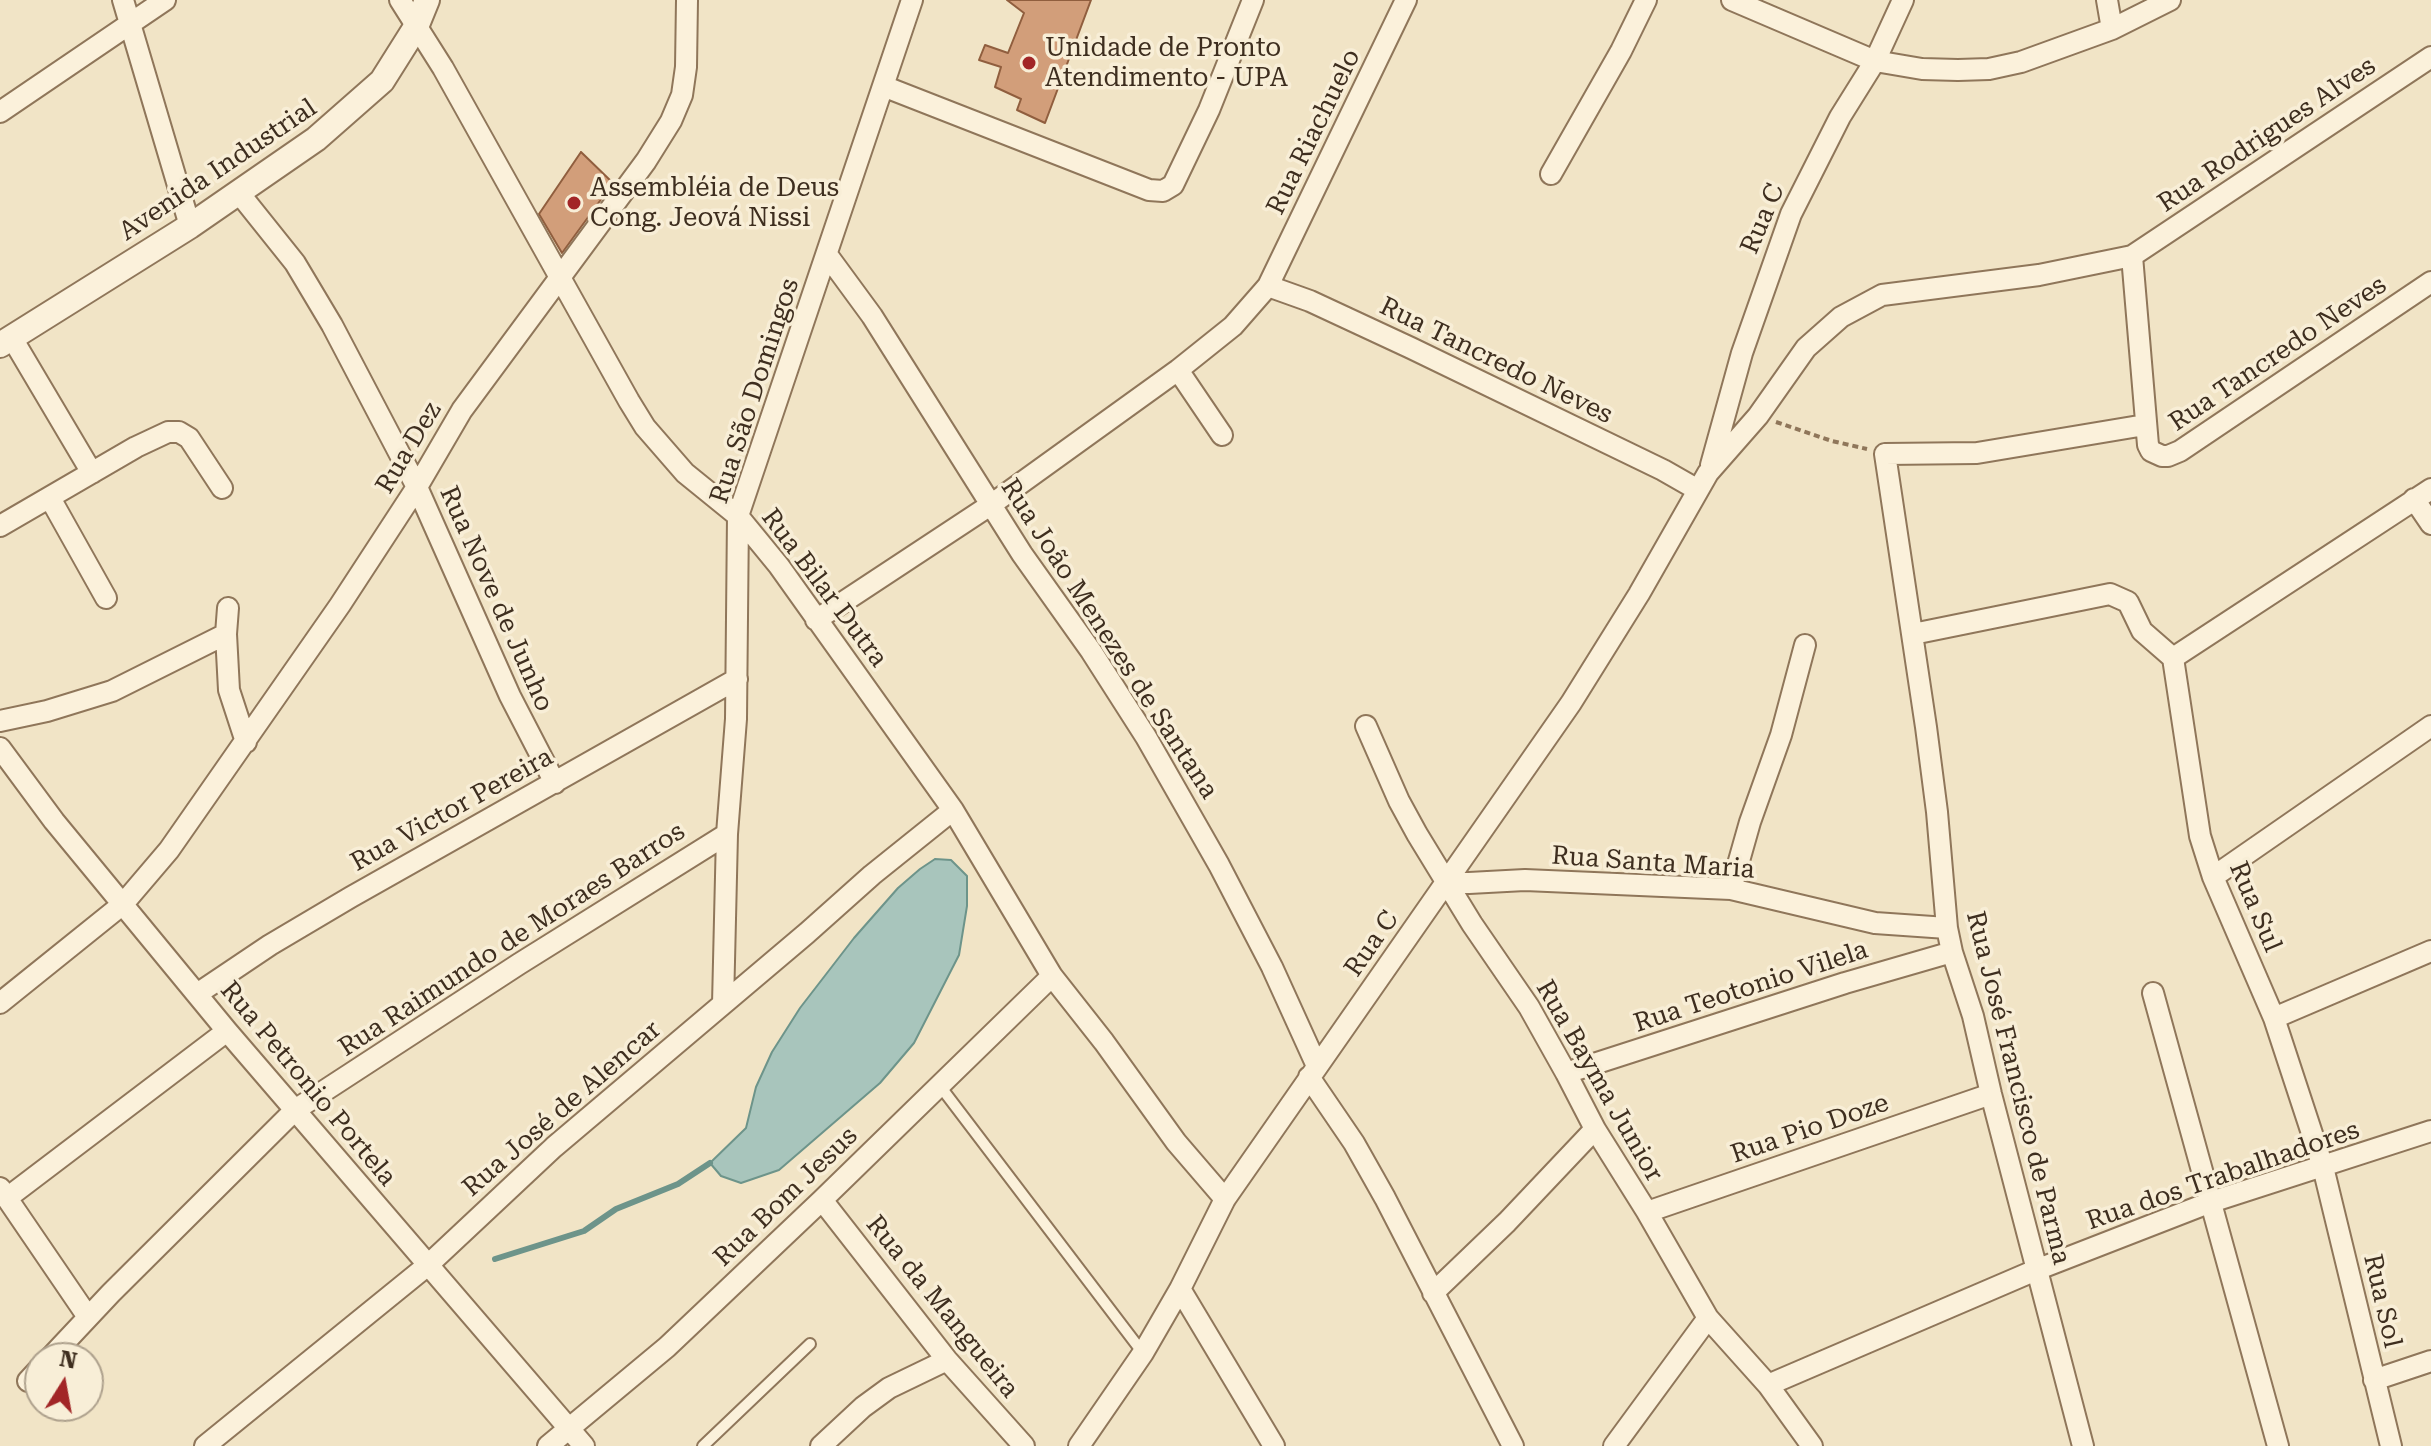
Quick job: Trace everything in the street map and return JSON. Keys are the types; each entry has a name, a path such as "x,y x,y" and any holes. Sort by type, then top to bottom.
{"street":[{"path":"123,0 190,226"},
{"path":"0,112 165,0"},
{"name":"Rua Bilar Dutra","path":"400,0 443,68 645,427 685,473 738,516 779,566 953,810 1052,976 1176,1142 1225,1199"},
{"name":"Avenida Industrial","path":"6,342 190,226 316,139 382,81 416,27 427,0"},
{"name":"Rua Dez","path":"0,1003 123,904 169,850 340,605 417,487 462,410 646,161 671,121 682,95 686,67 687,0"},
{"name":"Rua São Domingos","path":"723,1004 727,834 737,679 738,516 912,0"},
{"path":"883,86 1149,190 1163,191 1173,185 1209,110 1253,0"},
{"name":"Rua Riachuelo","path":"816,620 992,504 1178,370 1233,326 1268,286 1406,0"},
{"path":"1551,174 1621,51 1646,0"},
{"path":"1732,0 1875,61 1922,69 1989,69 2021,62 2112,29 2170,0"},
{"name":"Rua C","path":"1703,481 1742,353 1791,214 1840,117 1875,61 1903,0"},
{"path":"2107,0 2112,29"},
{"name":"Rua Rodrigues Alves","path":"2132,256 2431,57"},
{"name":"Rua Nove de Junho","path":"239,193 295,263 332,325 417,487 510,696 555,783"},
{"name":"Rua João Menezes de Santana","path":"828,256 872,316 1022,554 1091,651 1184,802 1272,967 1313,1072 1354,1143 1513,1446"},
{"path":"2132,256 2145,425"},
{"name":"Rua C","path":"1079,1446 1143,1353 1180,1289 1225,1199 1571,703 1639,594 1703,481 1758,416 1806,348 1841,317 1882,295 2039,275 2132,256"},
{"name":"Rua Tancredo Neves","path":"1885,454 1977,453 2145,425 2151,451 2168,456 2180,451 2431,282"},
{"name":"Rua Tancredo Neves","path":"1268,286 1310,301 1411,348 1663,470 1703,481"},
{"path":"6,342 92,473"},
{"path":"1178,370 1222,435"},
{"path":"0,526 162,434 175,431 186,435 196,446 222,488"},
{"name":"Rua José Francisco de Parma","path":"1885,454 1937,812 1947,928 1973,1016 2083,1446"},
{"path":"1913,634 2110,594 2128,602 2142,631 2173,658 2423,494 2431,524"},
{"path":"50,498 106,598"},
{"path":"228,608 229,690 246,742"},
{"path":"0,721 47,711 112,691 226,634"},
{"path":"1731,889 1750,822 1781,735 1805,645"},
{"name":"Rua Sul","path":"2173,658 2200,836 2213,877 2274,1018 2323,1167"},
{"name":"Rua Victor Pereira","path":"197,994 270,945 351,897 737,679"},
{"name":"Rua Bayma Junior","path":"1366,726 1417,834 1472,924 1529,1007 1595,1129 1708,1318 1768,1385 1812,1446"},
{"path":"2213,877 2431,726"},
{"name":"Rua Petronio Portela","path":"0,748 54,821 227,1031 584,1446"},
{"name":"Rua José de Alencar","path":"205,1446 428,1265 554,1147 872,875 953,810"},
{"name":"Rua Raimundo de Moraes Barros","path":"65,1342 295,1110 519,964 727,834"},
{"name":"Rua Santa Maria","path":"1448,882 1525,880 1731,889 1875,923 1947,928"},
{"path":"2274,1018 2431,951"},
{"name":"Rua Teotonio Vilela","path":"1566,1073 1845,983 1952,952"},
{"name":"Rua Bom Jesus","path":"548,1446 667,1347 1052,976"},
{"path":"2153,993 2278,1446"},
{"path":"88,1317 3,1193 227,1031"},
{"name":"Rua Pio Doze","path":"1647,1212 1991,1094"},
{"path":"1433,1293 1507,1222 1595,1129"},
{"name":"Rua dos Trabalhadores","path":"1768,1385 2036,1270 2211,1202 2431,1131"},
{"name":"Rua Sol","path":"2323,1167 2391,1446"},
{"name":"Rua da Mangueira","path":"822,1200 947,1360 1024,1446"},
{"path":"1180,1289 1274,1446"},
{"path":"1614,1446 1708,1318"},
{"path":"821,1446 863,1407 889,1388 947,1360"},
{"path":"2374,1380 2431,1361"}],"lane":[{"path":"940,1086 1143,1353"},
{"path":"703,1446 810,1344"}],"path":[{"path":"1758,416 1832,441 1885,454"}],"water":[{"path":"935,859 951,860 967,876 967,906 959,955 914,1043 880,1083 779,1170 741,1183 721,1176 710,1163 746,1128 756,1087 772,1052 800,1008 854,938 898,888"}],"building":[{"name":"Unidade de Pronto Atendimento - UPA","path":"1007,0 1091,0 1045,123 1017,110 1021,99 995,87 1001,67 979,60 985,45 1008,53 1024,13"},
{"name":"Assembléia de Deus Cong. Jeová Nissi","path":"581,152 613,183 562,253 539,214"}],"waterway":[{"path":"495,1259 584,1231 616,1209 678,1184 710,1163"}],"place":[{"name":"Unidade de Pronto Atendimento - UPA","path":"1029,63"},
{"name":"Assembléia de Deus Cong. Jeová Nissi","path":"574,203"}]}
